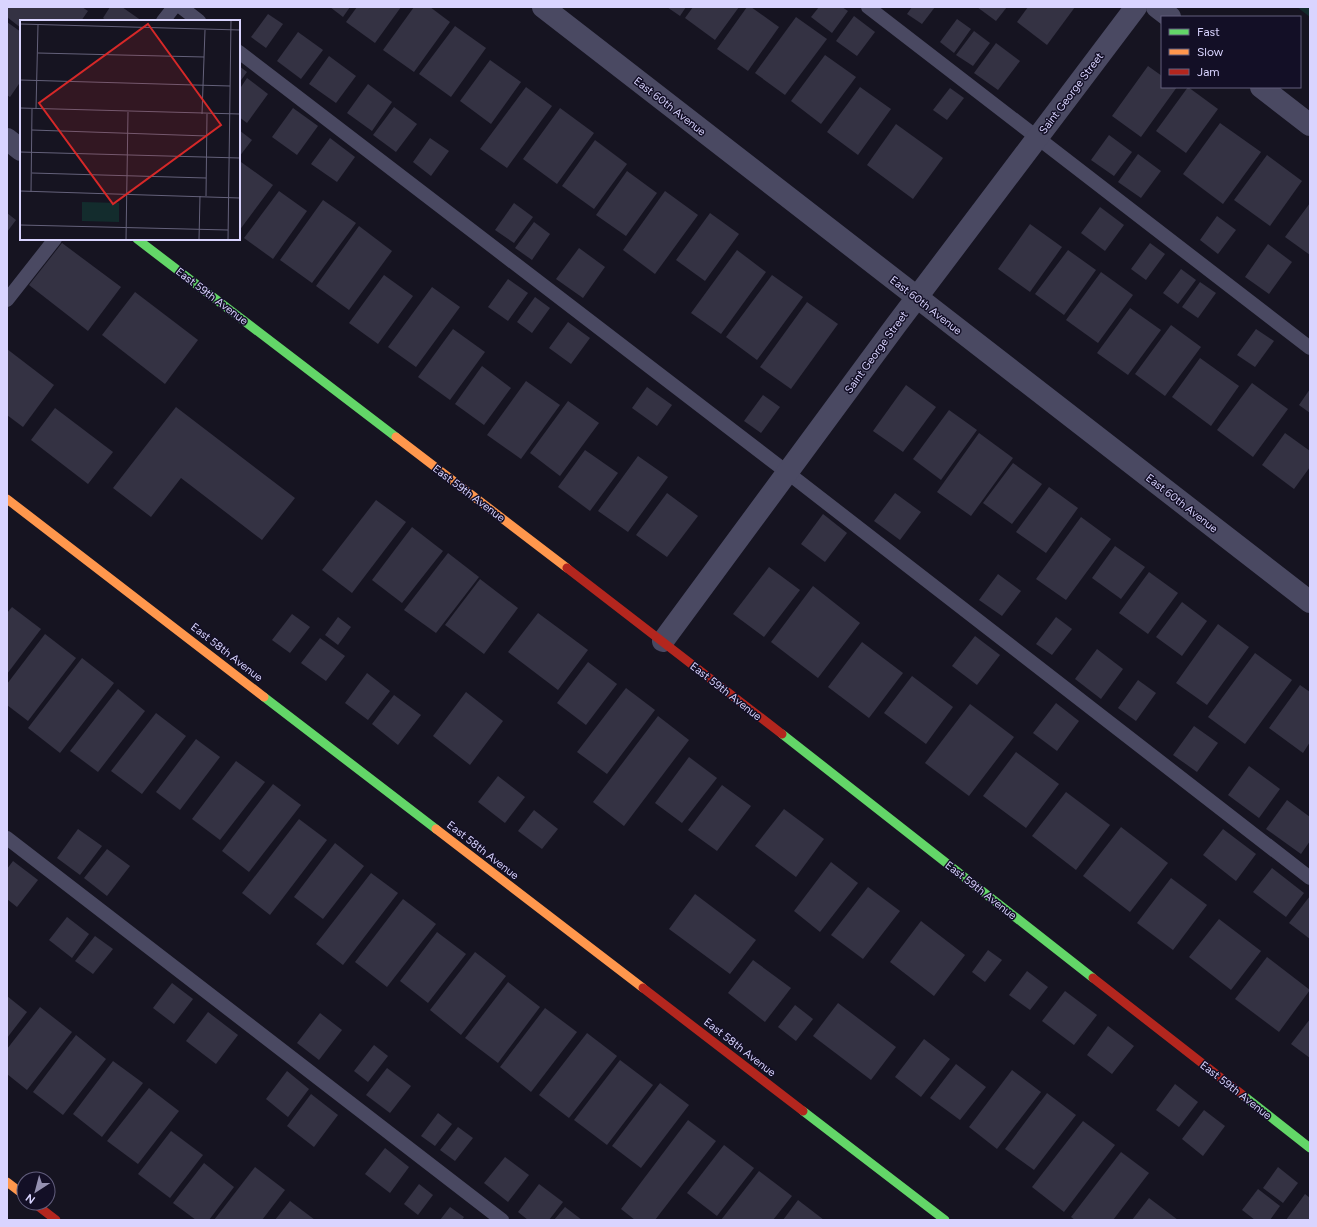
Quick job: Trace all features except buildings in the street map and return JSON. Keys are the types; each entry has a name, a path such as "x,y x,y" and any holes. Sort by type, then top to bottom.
{"street":[{"name":"East 60th Avenue","path":"543,7 1310,602"},
{"name":"Saint George Street","path":"663,642 917,298 1136,7"},
{"path":"1157,7 1169,16"},
{"path":"1262,88 1310,125"},
{"path":"7,139 20,149"},
{"name":"East 59th Avenue","path":"138,240 663,642 1310,1148"},
{"name":"East 58th Avenue","path":"7,499 945,1220"},
{"path":"7,1182 16,1189"},
{"path":"44,1211 56,1220"}],"lane":[{"path":"164,20 174,7"},
{"path":"181,7 198,20"},
{"path":"868,7 1310,348"},
{"path":"240,53 788,473 1310,878"},
{"path":"7,300 54,240"},
{"path":"7,838 502,1220"}],"green space":[{"path":"1297,7 1310,7 1310,17"}],"traffic: fast":[{"path":"138,240 396,437"},
{"path":"264,697 436,829"},
{"path":"782,734 1093,978"},
{"path":"1244,1096 1310,1148"},
{"path":"803,1111 945,1220"}],"traffic: slow":[{"path":"396,437 567,568"},
{"path":"7,499 264,697"},
{"path":"436,829 643,988"},
{"path":"7,1182 16,1189"}],"traffic: jam":[{"path":"567,568 782,734"},
{"path":"1093,978 1244,1096"},
{"path":"643,988 803,1111"},
{"path":"44,1211 56,1220"}]}
